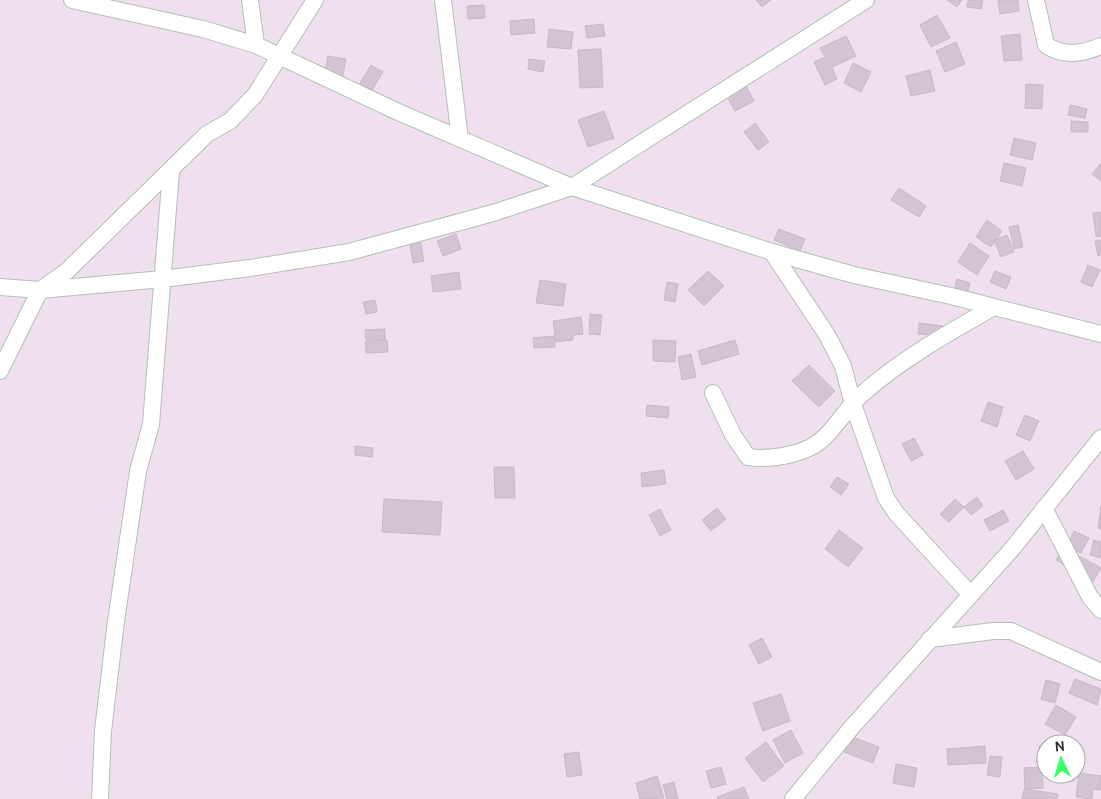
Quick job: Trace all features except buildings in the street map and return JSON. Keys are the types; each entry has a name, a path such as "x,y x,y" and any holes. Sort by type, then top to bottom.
{"street":[{"path":"72,0 203,29 256,45 387,107 572,187 772,252 854,275 1101,334"},
{"path":"250,0 256,45"},
{"path":"0,371 40,290 66,271 207,134 230,121 256,95 315,0"},
{"path":"443,0 460,139"},
{"path":"0,287 40,290 162,279 349,252 493,213 572,187 866,0"},
{"path":"1036,0 1046,45 1058,53 1076,53 1101,46"},
{"path":"100,799 103,731 116,620 138,471 151,424 171,171"},
{"path":"772,252 828,335 843,366 853,404 886,498 896,513 970,594"},
{"path":"713,393 733,435 748,457 760,459 812,447 853,404 882,379 943,335 994,307"},
{"path":"793,799 852,726 1012,549 1101,438"},
{"path":"1044,508 1090,597 1101,610"},
{"path":"930,639 994,630 1011,631 1101,672"}]}
